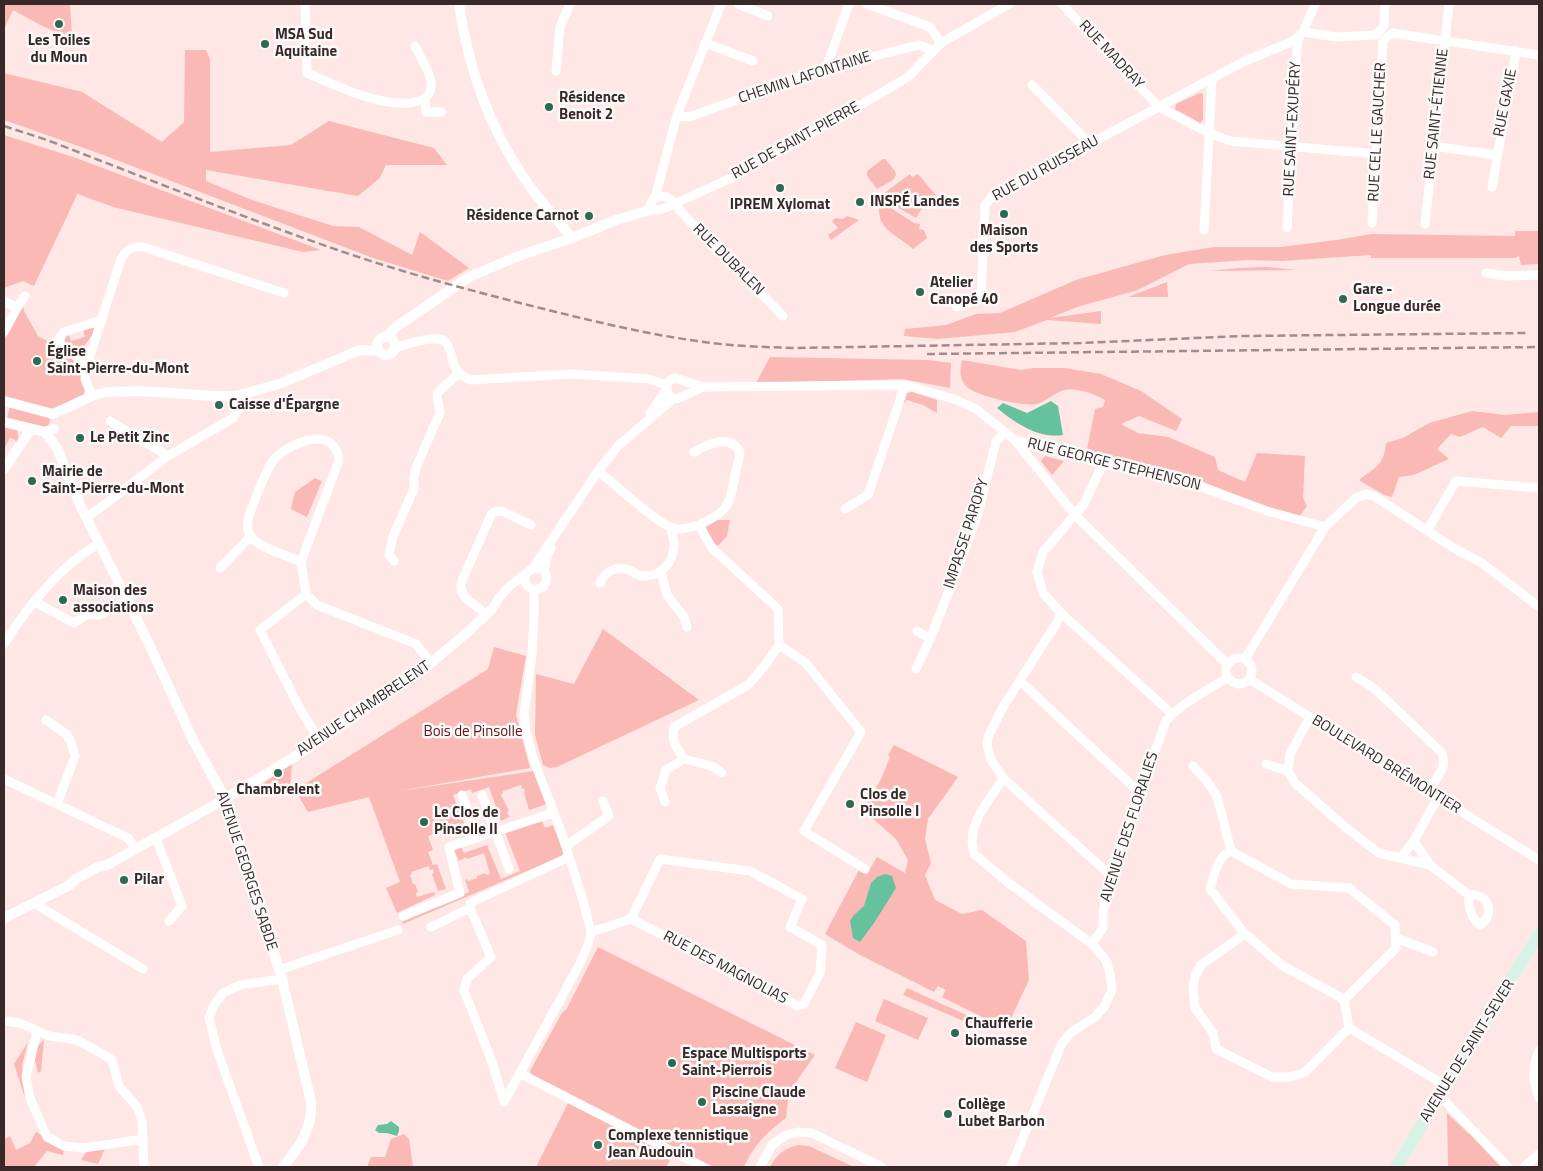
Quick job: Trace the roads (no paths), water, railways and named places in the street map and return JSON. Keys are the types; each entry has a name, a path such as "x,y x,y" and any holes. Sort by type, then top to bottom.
{"main road":[{"name":"AVENUE DE SAINT-SEVER","path":"1396,1167 1539,934"}],"street":[{"path":"305,4 307,74 368,98 394,104 425,100 430,93 431,79 415,46"},
{"path":"459,4 467,48 476,82 497,132 524,180 568,239"},
{"path":"556,71 560,27 570,4"},
{"path":"647,211 655,197 677,115 721,4"},
{"path":"738,4 768,16"},
{"path":"826,68 849,4"},
{"path":"867,4 930,27 941,43"},
{"name":"RUE DE SAINT-PIERRE","path":"52,425 70,407 92,396 106,392 236,396 279,384 360,350 378,347 380,339 394,340 469,277 516,257 616,220 647,211 663,209 738,175 908,76 941,43 1009,4"},
{"name":"RUE MADRAY","path":"1062,4 1160,107"},
{"path":"1314,4 1303,32 1336,37 1380,38 1384,26 1385,4"},
{"name":"RUE SAINT-ÉTIENNE","path":"1425,224 1450,4"},
{"path":"1384,26 1392,34 1539,54"},
{"name":"RUE DU RUISSEAU","path":"957,307 981,298 985,205 992,196 1243,62 1293,42 1303,32"},
{"name":"RUE SAINT-EXUPÉRY","path":"1287,228 1298,40 1303,32"},
{"name":"RUE CEL LE GAUCHER","path":"1372,223 1377,154 1380,38 1392,34"},
{"path":"705,43 753,61"},
{"name":"CHEMIN LAFONTAINE","path":"677,115 689,117 826,68 919,44 932,50"},
{"name":"RUE GAXIE","path":"1492,187 1496,155 1516,51"},
{"path":"1204,230 1212,80"},
{"path":"1032,85 1090,144"},
{"path":"425,100 426,112 442,112"},
{"path":"1160,107 1209,133 1230,141 1377,154"},
{"name":"RUE GAXIE","path":"1433,146 1496,155"},
{"path":"655,197 665,196 675,203"},
{"name":"RUE DUBALEN","path":"675,203 682,213 783,316"},
{"path":"92,396 85,379 87,365 121,259 125,252 132,248 137,246 143,247 284,293"},
{"path":"1486,273 1507,276 1539,275"},
{"path":"4,332 25,296"},
{"path":"4,301 17,308"},
{"path":"87,365 63,347 58,340 64,332 102,320"},
{"path":"378,347 385,355 390,353 394,340 442,339 448,344 458,374 464,378 477,381 570,374 649,379 666,387 670,397 673,399 680,399 686,394 687,387 685,382 675,378 666,387"},
{"path":"394,562 389,554 394,536 414,489 414,476 417,465 440,414 438,392 458,374"},
{"name":"RUE GEORGE STEPHENSON","path":"685,382 703,387 905,385 954,399 976,409 1015,440 1103,464 1177,478 1267,511 1325,527"},
{"path":"845,509 868,495 905,385"},
{"name":"AVENUE CHAMBRELENT","path":"643,425 666,387"},
{"name":"RUE GEORGE STEPHENSON","path":"686,394 703,387"},
{"path":"86,516 100,508 168,456 233,418 237,411 236,396"},
{"name":"AVENUE CHAMBRELENT","path":"490,611 510,586 529,570 598,471 619,446 673,399"},
{"path":"4,401 52,425"},
{"path":"110,421 168,456"},
{"path":"4,422 31,429 52,425"},
{"name":"AVENUE GEORGES SABDE","path":"52,425 56,431 57,448 86,516 128,600 193,740 225,799 280,974 311,1108 308,1129 304,1140 283,1167"},
{"path":"4,469 31,429"},
{"name":"IMPASSE PAROPY","path":"916,669 930,639 978,514 996,441 1005,432"},
{"path":"301,562 260,544 250,536 248,520 274,459 288,447 308,439 325,440 335,449 339,456 339,464 301,562 306,594 318,605 416,644 431,663"},
{"path":"1015,440 1075,515 1227,664"},
{"path":"598,471 654,517 670,527 687,528 716,517 728,506 740,453 735,445 726,441 705,445 694,452"},
{"path":"1103,464 1084,504 1043,552 1037,572 1042,593 1061,614 1172,714"},
{"path":"1427,531 1456,481 1539,488"},
{"path":"1245,659 1325,527 1356,498 1367,494 1374,496 1452,547 1482,563 1539,607"},
{"path":"490,611 463,595 460,589 491,515 494,512 502,511 531,525"},
{"name":"AVENUE CHAMBRELENT","path":"544,571 548,554 568,515"},
{"path":"699,525 712,548 778,609 779,645 748,685 674,727 672,736 684,759 712,766 722,773"},
{"path":"600,582 603,574 610,571 623,569 646,576 661,572 671,559 674,546 670,527"},
{"path":"220,568 250,536"},
{"path":"4,644 18,621 63,570 75,559 99,544"},
{"path":"538,589 526,584 524,576 529,570 539,568 544,571 546,582 538,589 524,715 525,723 533,758 566,846 591,932 588,945 578,967 504,1102 492,1062 464,990 466,979 491,957 470,908 470,903 569,857"},
{"path":"661,572 667,595 684,617 687,627"},
{"name":"AVENUE CHAMBRELENT","path":"4,918 70,885 76,879 98,867 104,867 225,799 291,759 431,663 506,596 526,584"},
{"path":"306,594 260,630 299,707 319,740"},
{"path":"35,602 74,623 88,614 99,615 128,600"},
{"path":"1061,614 1003,708 988,737 986,745 991,760 1003,778 1112,877"},
{"path":"917,631 930,639"},
{"path":"779,645 806,663 860,732 804,831 866,869"},
{"path":"1233,659 1245,659 1249,662 1252,671 1249,680 1238,685 1233,684 1225,673 1227,664 1233,659"},
{"path":"1356,677 1374,688 1441,752 1444,764 1428,791"},
{"name":"AVENUE DES FLORALIES","path":"1092,944 1103,928 1104,912 1112,877 1166,721 1172,714 1227,678"},
{"name":"BOULEVARD BRÉMONTIER","path":"1249,680 1539,860"},
{"path":"1020,681 1140,793"},
{"path":"1310,717 1290,754 1288,771 1295,783 1370,848 1386,856 1401,857 1430,864"},
{"path":"46,720 66,734 71,742 75,756 57,804"},
{"path":"664,802 660,788 666,770 684,759"},
{"path":"1266,764 1288,771"},
{"path":"1194,766 1217,796 1231,851"},
{"path":"1003,778 979,816 973,831 972,843 974,854 1010,884 1092,944 1106,960 1112,990 1104,1007 1095,1017 1072,1032 1062,1043 1011,1167"},
{"path":"4,779 128,838 136,849"},
{"path":"462,795 478,838"},
{"path":"482,795 509,869"},
{"path":"1401,857 1414,841 1438,797"},
{"path":"566,846 609,816 603,800"},
{"path":"403,916 460,893 449,847 553,813"},
{"path":"156,838 182,906 169,921"},
{"path":"1414,841 1430,864 1469,894"},
{"name":"BOULEVARD BRÉMONTIER","path":"1523,850 1539,864"},
{"path":"1344,1000 1396,948 1395,925 1349,888 1291,884 1231,851 1226,852 1217,865 1210,889 1245,934 1282,966 1335,993 1344,1000 1348,1028 1443,1091 1508,1167"},
{"name":"RUE DES MAGNOLIAS","path":"660,859 750,871 802,899 790,927 822,946 820,973 804,1004 798,1006 713,964 698,952 631,919 660,859"},
{"path":"34,903 143,969"},
{"path":"431,926 470,908"},
{"path":"591,932 631,919"},
{"path":"259,1167 217,1050 210,1018 214,1006 223,993 240,985 280,974 398,930"},
{"path":"1245,934 1200,965 1195,976 1193,986 1195,1008 1213,1034 1216,1049 1272,1077 1290,1077 1304,1073 1348,1028"},
{"path":"1396,938 1433,952"},
{"path":"4,1021 20,1022 37,1032 49,1036 79,1041 112,1060 119,1086 140,1113 144,1167"},
{"path":"37,1032 26,1077 30,1098 47,1136 64,1146 84,1148 143,1139"},
{"path":"1539,1051 1533,1071 1533,1082 1539,1098"},
{"path":"520,1074 703,1167"},
{"path":"760,1167 772,1145 786,1135 798,1132 812,1133 882,1167"},
{"path":"1524,1167 1539,1154"}],"railway":[{"path":"4,126 47,140 258,221 378,263 503,299 654,334 709,343 794,348 1081,343 1242,336 1527,333"},
{"path":"927,354 1539,347"}],"place":[{"name":"Les Toiles du Moun","path":"59,24"},
{"name":"MSA Sud Aquitaine","path":"265,44"},
{"name":"Résidence Benoit 2","path":"549,107"},
{"name":"IPREM Xylomat","path":"780,188"},
{"name":"INSPÉ Landes","path":"860,202"},
{"name":"Maison des Sports","path":"1004,214"},
{"name":"Résidence Carnot","path":"589,216"},
{"name":"Atelier Canopé 40","path":"920,292"},
{"name":"Gare - Longue durée","path":"1343,299"},
{"name":"Église Saint-Pierre-du-Mont","path":"37,361"},
{"name":"Caisse d'Épargne","path":"219,405"},
{"name":"Le Petit Zinc","path":"80,438"},
{"name":"Mairie de Saint-Pierre-du-Mont","path":"32,481"},
{"name":"Maison des associations","path":"63,600"},
{"name":"Chambrelent","path":"278,773"},
{"name":"Clos de Pinsolle I","path":"850,804"},
{"name":"Le Clos de Pinsolle II","path":"424,822"},
{"name":"Pilar","path":"124,880"},
{"name":"Chaufferie biomasse","path":"955,1033"},
{"name":"Espace Multisports Saint-Pierrois","path":"672,1063"},
{"name":"Piscine Claude Lassaigne","path":"702,1102"},
{"name":"Collège Lubet Barbon","path":"948,1114"},
{"name":"Complexe tennistique Jean Audouin","path":"598,1145"}],"park label":[{"name":"Bois de Pinsolle","path":"473,732"}]}
